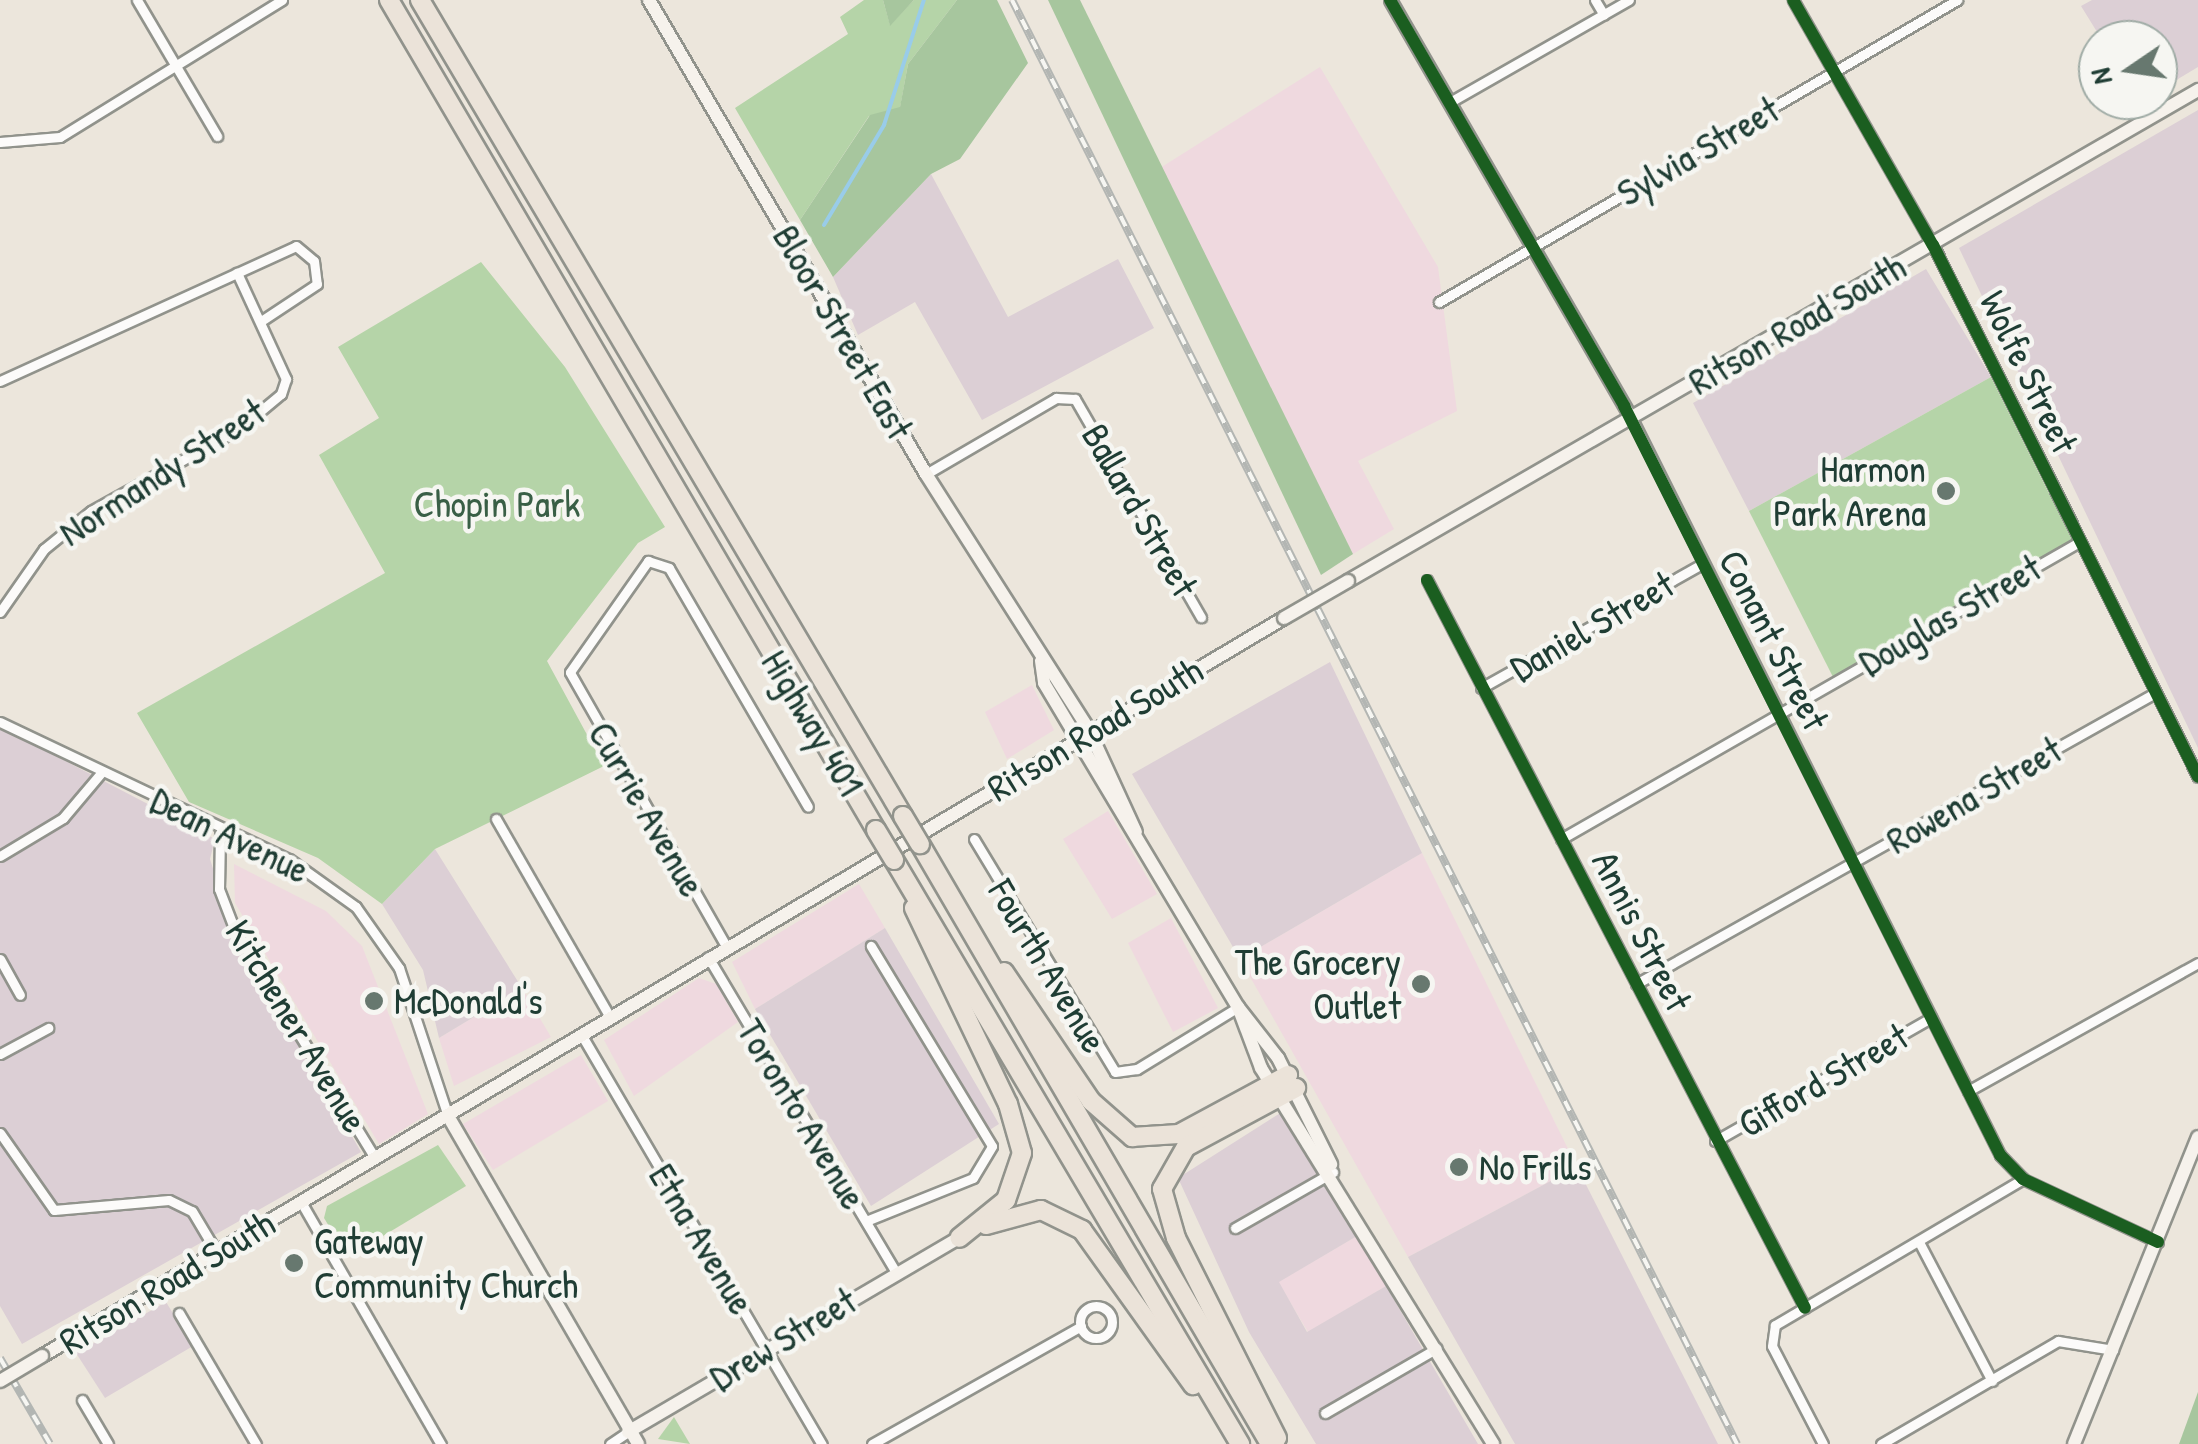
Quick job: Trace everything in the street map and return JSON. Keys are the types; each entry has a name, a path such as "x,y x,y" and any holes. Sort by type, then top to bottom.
{"highway":[{"name":"Highway 401","path":"389,0 1238,1444"},
{"name":"Highway 401","path":"420,0 943,881 1270,1444"},
{"path":"905,879 922,936 1020,1142 1006,1200 959,1238"},
{"path":"943,881 1113,1126 1158,1142 1283,1086"},
{"path":"1280,1444 1176,1238 1162,1190 1186,1147 1283,1086"},
{"path":"959,1238 1041,1210 1082,1230 1238,1444"}],"main road":[{"name":"Bloor Street East","path":"650,0 926,474 1041,661 1090,730 1136,832"},
{"name":"Ritson Road South","path":"0,1382 1090,730 2198,90"},
{"name":"Bloor Street East","path":"1041,661 1076,739 1136,832 1493,1444"},
{"path":"448,1116 638,1444"},
{"path":"2074,1444 2198,1137"},
{"name":"Drew Street","path":"628,1432 959,1238"}],"street":[{"path":"138,0 217,136"},
{"path":"0,142 60,136 177,68 282,0"},
{"name":"Conant Street","path":"1390,0 1632,419 1968,1090 2023,1179"},
{"path":"1595,0 1604,15"},
{"path":"1450,102 1629,0"},
{"name":"Wolfe Street","path":"1794,0 1933,245 2198,777"},
{"name":"Sylvia Street","path":"1439,302 1957,0"},
{"path":"0,381 236,273 274,249 296,246 314,261 317,284 306,298 261,321 236,273"},
{"name":"Normandy Street","path":"0,612 44,549 90,511 240,428 270,407 286,379 261,321"},
{"name":"Ballard Street","path":"926,474 1056,398 1079,403 1201,617"},
{"name":"Douglas Street","path":"1561,839 2080,542"},
{"name":"Currie Avenue","path":"726,946 570,672 648,561 668,568 808,807"},
{"name":"Daniel Street","path":"1482,688 1702,564"},
{"name":"Annis Street","path":"1427,580 1715,1142 1805,1308"},
{"name":"Rowena Street","path":"1636,984 2155,693"},
{"name":"Dean Avenue","path":"0,722 220,833 324,880 381,936 448,1116"},
{"path":"0,856 64,818 101,772"},
{"path":"496,819 610,1016"},
{"name":"Kitchener Avenue","path":"220,833 220,889 234,928 375,1158"},
{"name":"Fourth Avenue","path":"974,839 1115,1072 1137,1069 1238,1007"},
{"path":"866,1221 973,1178 992,1146 871,946"},
{"name":"Toronto Avenue","path":"708,957 896,1272"},
{"path":"0,959 20,995"},
{"path":"1968,1090 2198,962"},
{"name":"Gifford Street","path":"1715,1142 1931,1018"},
{"path":"0,1054 48,1028"},
{"name":"Etna Avenue","path":"581,1034 822,1444"},
{"path":"0,1133 54,1210 169,1200 192,1212 217,1253"},
{"path":"1236,1228 1333,1172"},
{"path":"1823,1444 1772,1346 1775,1325 2023,1179 2158,1242"},
{"path":"301,1202 442,1444"},
{"path":"1919,1242 1992,1381"},
{"path":"178,1313 256,1444"},
{"path":"872,1444 1080,1326"},
{"path":"1882,1444 2073,1337 2113,1350"},
{"path":"1326,1413 1437,1348"},
{"path":"82,1400 108,1444"},
{"name":"Drew Street","path":"610,1444 628,1432"}],"shaded area":[{"path":"2092,0 2198,0 2198,67 2178,79 2178,20 2090,20 2081,6"},
{"path":"1320,67 1438,267 1457,411 1358,461 1394,529 1353,554 1157,170"},
{"path":"2198,110 2198,748 1959,248"},
{"path":"931,174 1008,317 1118,259 1154,328 982,420 915,302 858,335 833,277"},
{"path":"1926,269 1991,377 1749,511 1693,403"},
{"path":"1330,662 1422,853 1240,959 1132,774"},
{"path":"1032,685 1054,730 1007,759 985,712"},
{"path":"0,727 215,839 210,859 230,924 361,1152 22,1344 0,1306"},
{"path":"1108,811 1157,894 1112,919 1063,839"},
{"path":"435,849 522,988 439,1038 423,970 382,904"},
{"path":"1422,853 1577,1167 1408,1257 1240,959"},
{"path":"234,864 326,911 362,946 428,1114 379,1144 235,903"},
{"path":"859,884 885,928 755,1009 732,962"},
{"path":"1171,918 1218,1008 1173,1032 1128,943"},
{"path":"885,928 999,1124 871,1206 755,1009"},
{"path":"699,978 716,984 738,1022 634,1096 604,1040"},
{"path":"522,988 551,1037 454,1086 439,1038"},
{"path":"581,1055 608,1101 493,1170 463,1124"},
{"path":"1282,1112 1357,1236 1279,1282 1307,1332 1386,1286 1478,1444 1316,1444 1249,1332 1178,1178"},
{"path":"1577,1167 1718,1444 1515,1444 1408,1257"},
{"path":"1357,1236 1386,1286 1308,1332 1278,1282"},
{"path":"166,1302 193,1346 105,1398 76,1353"}],"green space":[{"path":"864,0 883,0 890,25 914,0 957,0 908,64 900,108 869,116 800,220 735,108 848,34 840,17"},
{"path":"883,0 914,0 890,26"},
{"path":"957,0 997,0 1028,63 960,159 931,174 833,277 800,220 870,115 900,107 908,64"},
{"path":"1048,0 1080,0 1353,554 1321,575"},
{"name":"Chopin Park","path":"481,262 565,367 665,527 638,543 547,661 604,766 435,849 382,904 318,858 189,802 137,713 385,573 319,455 379,418 338,347"},
{"path":"1991,377 2073,541 1834,679 1749,511"},
{"path":"438,1145 466,1186 348,1257 324,1218 327,1206"},
{"path":"2198,1392 2198,1444 2179,1444"},
{"path":"674,1417 690,1444 658,1439"}],"waterway":[{"path":"824,225 884,125 924,0"}],"railway":[{"path":"1012,0 1737,1444"},
{"path":"0,1358 50,1444"}],"cycle path":[{"path":"1390,0 1624,406 2000,1155 2023,1179 2158,1242"},
{"path":"1793,0 1933,245 2198,777"},
{"path":"1427,580 1805,1308"}],"place":[{"name":"Harmon Park Arena","path":"1946,491"},
{"name":"The Grocery Outlet","path":"1421,984"},
{"name":"McDonald's","path":"374,1001"},
{"name":"No Frills","path":"1459,1167"},
{"name":"Gateway Community Church","path":"294,1263"}]}
